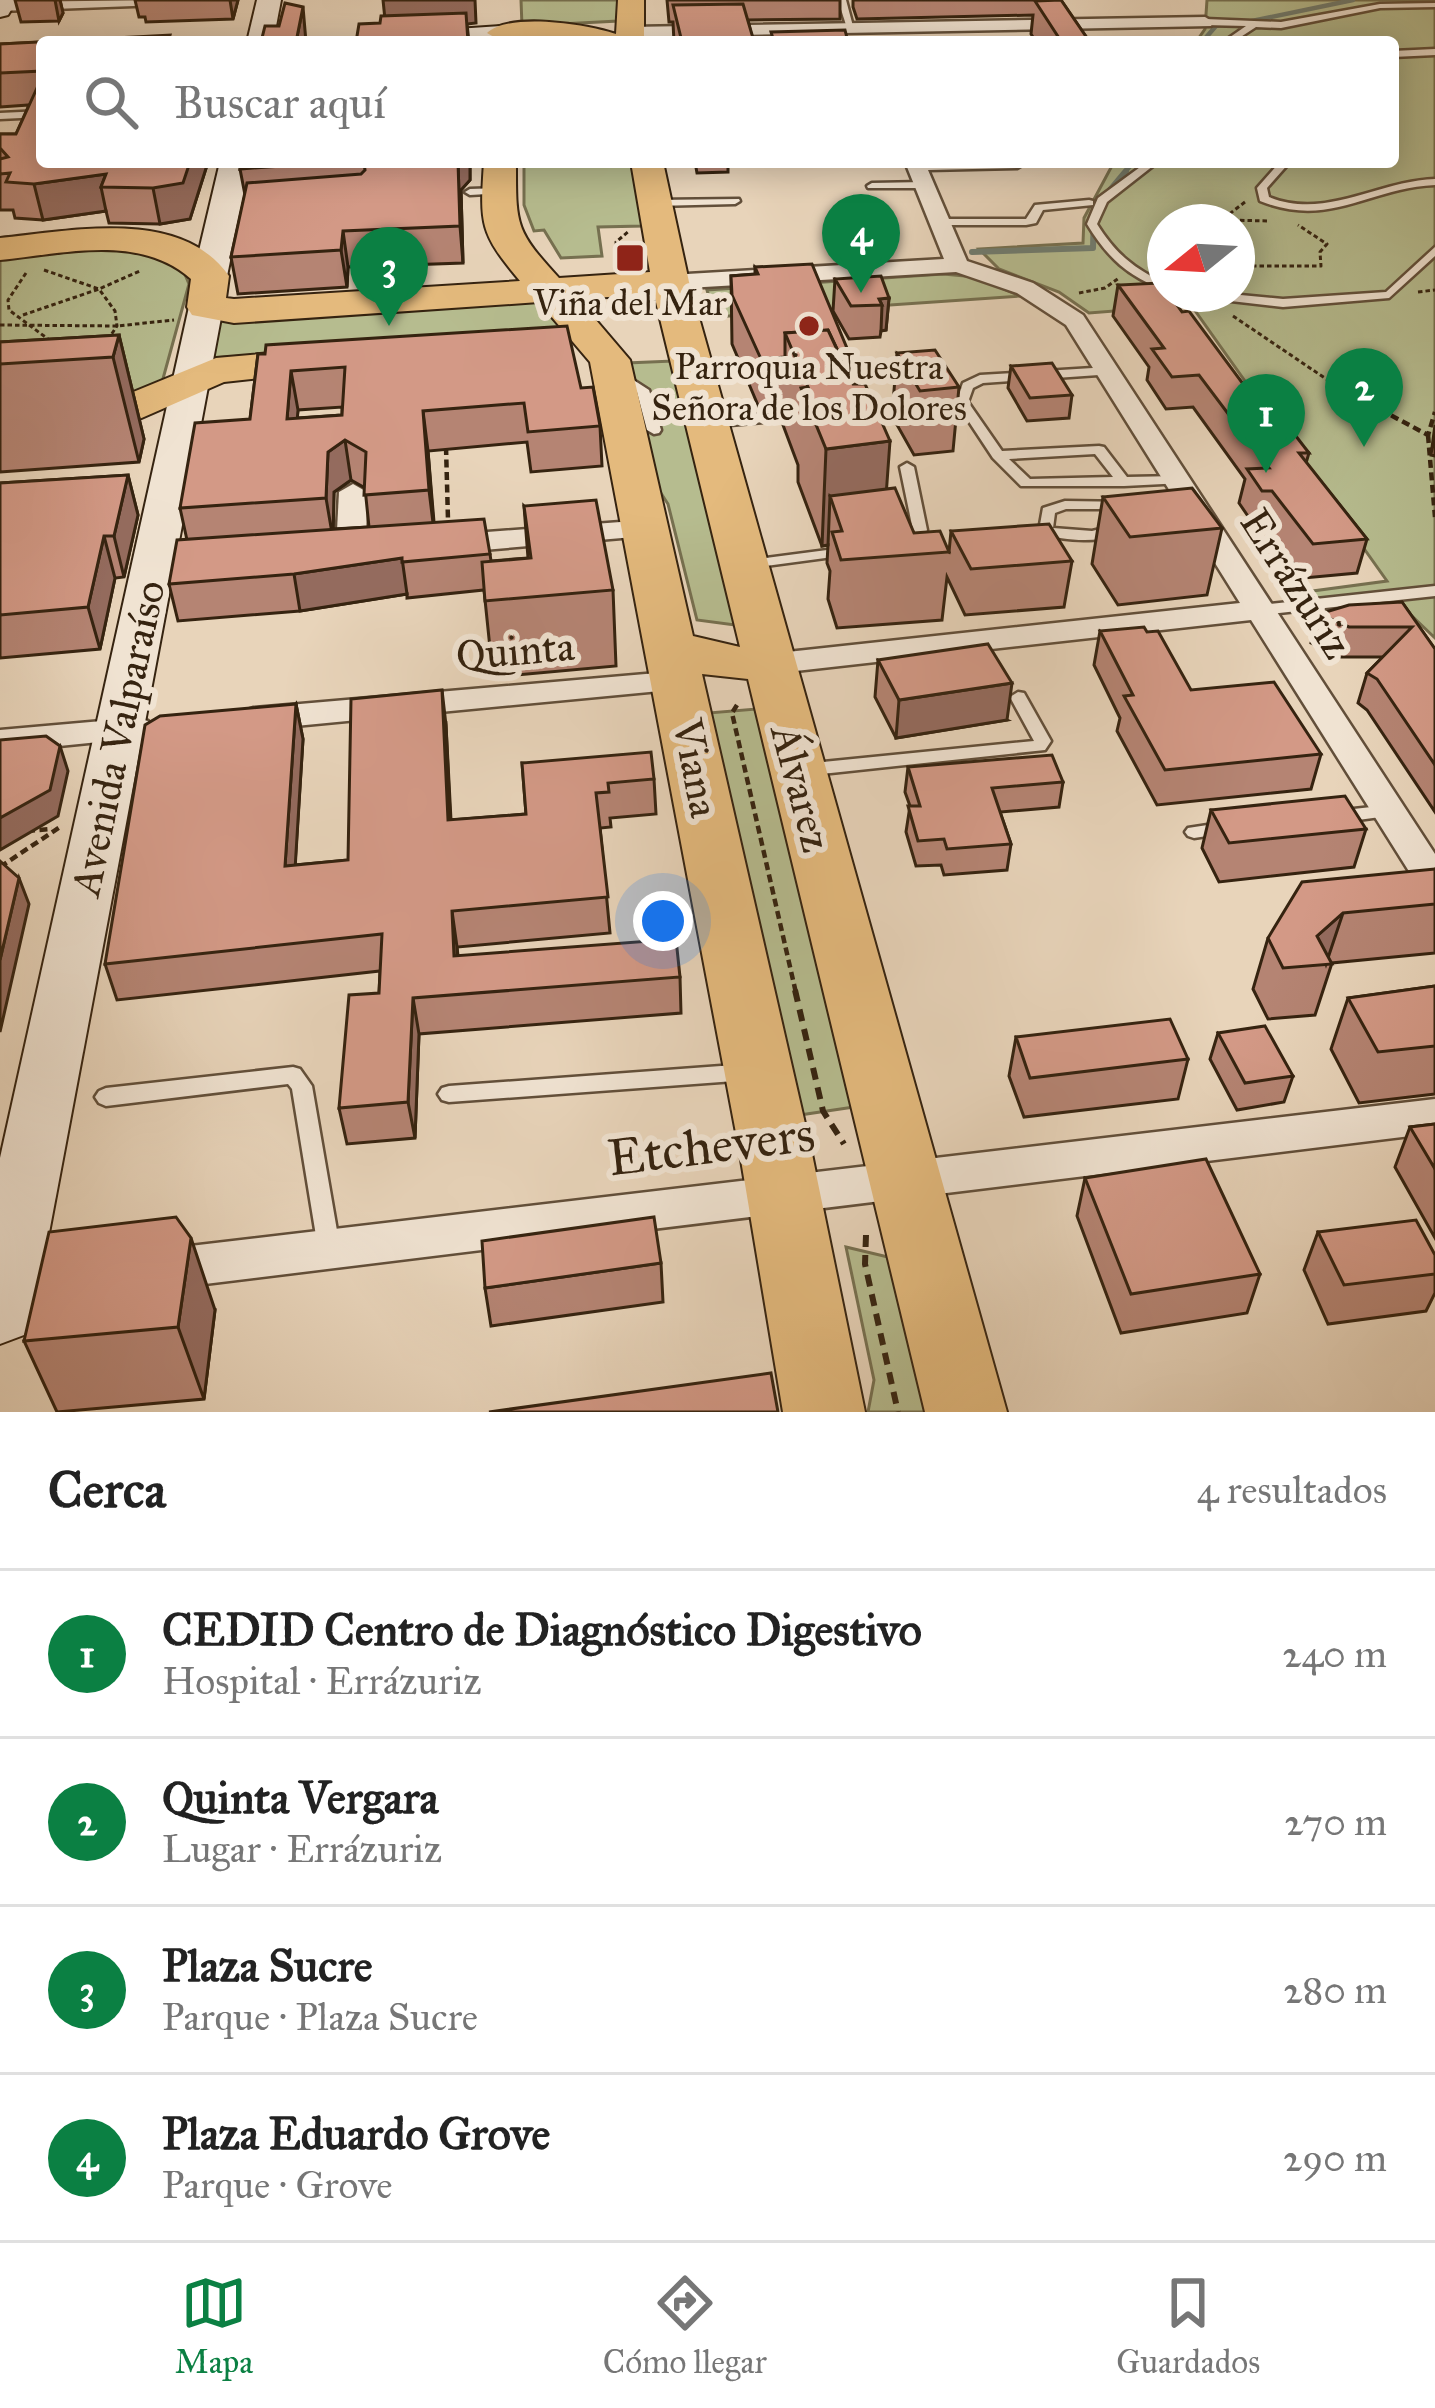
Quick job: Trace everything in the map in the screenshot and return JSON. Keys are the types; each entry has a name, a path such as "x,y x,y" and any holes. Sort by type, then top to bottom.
{"main road":[{"path":"499,36 502,0"},
{"path":"625,36 631,0"},
{"path":"530,36 581,31 608,36"},
{"name":"Álvarez","path":"648,168 670,282 744,565 714,664 797,770 882,1182 966,1412"},
{"path":"490,182 498,221 512,248 606,357"},
{"path":"15,258 141,242 173,249 200,264 196,301 234,311 670,282"},
{"path":"557,347 606,357"},
{"name":"Viana","path":"606,357 647,529 714,664 758,1072 813,1391"},
{"path":"0,434 90,424 149,402 190,380 239,366 358,358"}],"street":[{"path":"2,6 160,0"},
{"path":"261,36 269,0"},
{"path":"1014,0 1027,25"},
{"path":"725,36 1213,22"},
{"path":"1148,23 1158,36"},
{"path":"1102,24 1110,36"},
{"path":"1006,25 1006,36"},
{"name":"Avenida Valparaíso","path":"14,1293 79,825 143,729 190,380 196,301 234,212 235,168"},
{"path":"670,282 958,266 918,170"},
{"name":"Errázuriz","path":"958,266 1048,299 1075,320 1389,812 1429,865"},
{"path":"353,492 340,551 647,529"},
{"name":"Quinta","path":"214,722 714,664 1261,610"},
{"path":"0,741 143,729"},
{"name":"Etchevers","path":"121,1274 1435,1116"}],"lane":[{"path":"854,0 842,0 860,32"},
{"path":"1213,22 1297,23 1380,6 1435,5"},
{"path":"1236,36 1253,25"},
{"path":"1399,54 1435,52"},
{"path":"0,116 36,114"},
{"path":"1145,168 1102,200 1092,224 1112,258 1147,280"},
{"path":"1280,168 1262,188 1264,199 1307,209 1435,182"},
{"path":"872,186 918,170"},
{"path":"655,202 734,201"},
{"path":"940,222 1026,222 1032,221 1039,207 1089,203"},
{"path":"1255,300 1283,303 1388,295 1435,250"},
{"path":"606,357 643,390 654,430"},
{"path":"962,402 967,386 980,380 1108,371"},
{"path":"848,412 962,402"},
{"path":"962,402 1016,478 1058,485 1178,480"},
{"path":"707,423 824,414"},
{"path":"998,455 1099,450 1124,482"},
{"path":"886,547 905,544 917,538 920,530 907,467"},
{"path":"1058,485 1065,505"},
{"path":"1065,505 1127,506 1135,510 1138,524 1052,534 1046,530 1048,511 1065,505"},
{"path":"744,565 866,549"},
{"path":"1261,610 1435,591"},
{"path":"797,770 1039,746 1043,741 1018,698"},
{"path":"1324,818 1389,812"},
{"path":"1195,832 1238,827"},
{"path":"449,1094 758,1072"},
{"path":"106,1097 293,1075 302,1086 329,1249"}],"path":[{"path":"1255,267 1322,266 1320,252 1327,244 1313,232"},
{"path":"9,310 15,258"},
{"path":"1048,299 1105,288 1128,272"},
{"path":"22,315 99,289 116,311 117,326 106,343"},
{"path":"0,298 8,300"},
{"path":"0,325 117,326 196,301"},
{"path":"9,310 22,315 61,350"},
{"path":"0,316 9,310"},
{"path":"1227,312 1340,388 1428,435"},
{"path":"1435,412 1428,435 1435,517"},
{"path":"446,448 448,544"},
{"path":"714,664 743,695 732,713 823,1111 853,1158 882,1182 866,1219 865,1264 898,1412"},
{"path":"10,833 79,825"},
{"path":"0,867 79,825"}],"green space":[{"path":"521,0 619,0 618,21 522,26"},
{"path":"1207,0 1435,0 1435,638 1413,617 1305,628 1283,595 1387,581 1196,312 1255,312 1255,204 1147,204 1147,308 1089,313 1059,292 999,269 979,249 1083,243 1084,218 1111,168 1399,168 1399,36 1200,36"},
{"path":"524,168 632,168 643,226 598,227 602,256 561,258 544,230 534,231 524,205"},
{"path":"123,247 181,265 189,284 161,386 0,428 0,256"},
{"path":"943,274 976,277 1020,296 715,317 707,290"},
{"path":"534,299 568,334 211,358 220,318"},
{"path":"673,361 735,625 697,620 668,504 648,473 627,363"},
{"path":"756,709 854,1107 793,1116 708,713"},
{"path":"846,1247 888,1257 927,1412 868,1412 874,1380"}],"building":[{"path":"1061,0 1086,36 1058,36 1035,1"},
{"path":"285,3 303,7 297,36 262,36 265,26 279,26"},
{"path":"743,4 752,36 681,36 673,5"},
{"path":"466,13 468,36 357,36 359,24 380,23 381,16"},
{"path":"845,30 846,36 772,36 771,32"},
{"path":"36,42 36,71 0,73 0,44"},
{"path":"36,90 36,168 188,168 183,183 153,188 101,187 106,174 34,184 6,182 10,173 0,174 0,159 8,157 0,148 0,134 16,134"},
{"path":"458,168 460,226 343,231 341,250 231,257 247,183 365,170"},
{"path":"812,264 849,353 839,353 828,330 785,333 785,357 761,359 732,295 731,276 758,274 755,267"},
{"path":"881,276 889,298 879,299 882,305 851,306 835,279"},
{"path":"1147,284 1147,312 1190,312 1243,384 1253,383 1282,418 1309,453 1299,453 1367,539 1313,544 1272,491 1262,491 1247,469 1269,468 1199,375 1172,377 1152,349 1164,348 1118,285"},
{"path":"567,326 581,388 593,387 600,426 528,432 524,403 423,411 429,490 364,495 366,452 345,440 328,452 326,498 180,508 195,423 250,419 258,354 265,354 266,345","holes":["345,367 342,415 287,419 291,371"]},
{"path":"828,330 853,384 865,384 890,441 826,449 801,388 808,387 785,333"},
{"path":"119,335 113,357 0,364 0,342"},
{"path":"935,350 959,387 920,391 897,353"},
{"path":"1052,363 1072,395 1030,398 1011,366"},
{"path":"128,475 114,536 104,536 88,607 0,615 0,483"},
{"path":"895,488 914,533 940,531 949,552 841,560 832,532 842,531 830,496"},
{"path":"1192,488 1222,528 1130,537 1103,497"},
{"path":"596,500 613,590 485,601 482,562 531,558 524,506"},
{"path":"484,519 490,554 402,562 402,558 294,574 169,584 177,540"},
{"path":"1049,524 1072,561 971,569 951,531"},
{"path":"1402,602 1435,649 1435,765 1377,679 1367,673 1412,627 1349,627 1319,614 1349,605"},
{"path":"1144,627 1147,632 1158,631 1191,690 1274,682 1321,754 1165,770 1124,696 1133,695 1100,631"},
{"path":"988,644 1012,683 899,700 878,660"},
{"path":"442,690 448,820 526,814 522,763 651,752 654,779 608,783 609,792 596,793 608,897 452,911 454,956 676,939 680,977 413,998 408,1102 339,1108 349,995 379,993 382,934 105,964 145,725 160,716 296,704 285,866 348,860 351,699"},
{"path":"46,736 60,746 50,790 0,818 0,740"},
{"path":"1052,755 1063,782 992,788 1011,844 947,849 944,839 918,841 908,806 920,806 908,767"},
{"path":"1345,796 1366,829 1229,843 1211,810"},
{"path":"0,861 19,878 0,960"},
{"path":"1435,869 1435,904 1343,913 1317,936 1332,964 1283,968 1268,938 1302,882"},
{"path":"1435,986 1435,1046 1378,1052 1348,998"},
{"path":"1170,1019 1188,1059 1030,1078 1016,1037"},
{"path":"1265,1026 1293,1076 1245,1083 1218,1033"},
{"path":"1435,1124 1435,1169 1410,1127"},
{"path":"1206,1159 1260,1274 1131,1294 1085,1178"},
{"path":"176,1217 191,1238 178,1327 24,1341 49,1232"},
{"path":"654,1217 661,1263 485,1288 482,1241"},
{"path":"1416,1220 1435,1255 1435,1274 1344,1285 1318,1232"},
{"path":"771,1373 778,1412 489,1412"}],"waterway":[{"path":"1247,22 1353,0"},
{"path":"1207,36 1216,26 1230,23"},
{"path":"1123,174 1128,168"},
{"path":"972,252 1093,248 1094,209 1126,171"}],"place":[{"name":"Viña del Mar","path":"630,258"},
{"name":"Plaza Eduardo Grove","path":"861,293"},
{"name":"Plaza Sucre","path":"389,326"},
{"name":"Parroquia Nuestra Señora de los Dolores","path":"809,326"},
{"name":"Quinta Vergara","path":"1364,447"},
{"name":"CEDID Centro de Diagnóstico Digestivo","path":"1266,473"}]}
